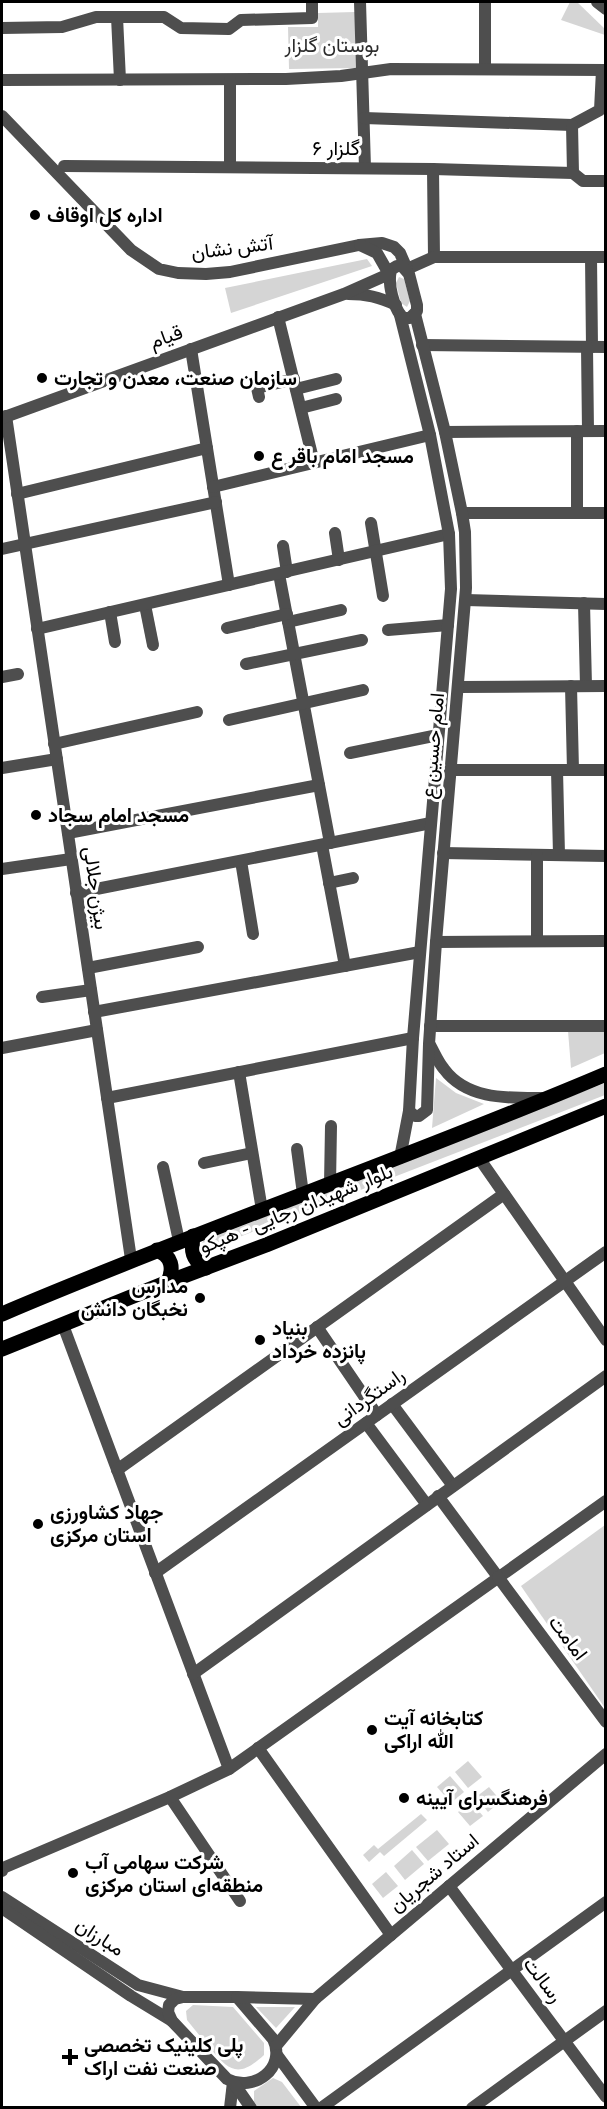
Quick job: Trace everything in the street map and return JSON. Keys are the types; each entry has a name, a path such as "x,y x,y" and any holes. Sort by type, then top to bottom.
{"main road":[{"name":"بلوار شهیدان رجایی - هپکو","path":"2,1314 131,1259 400,1158 606,1074"},
{"name":"بلوار شهیدان رجایی - هپکو","path":"2,1349 606,1106"},
{"path":"186,1238 192,1246 193,1256 206,1268"},
{"path":"157,1250 165,1253 171,1262 172,1272 168,1282"}],"street":[{"path":"2,28 62,27 96,17 164,17 181,28 229,29 242,20 312,18 312,2"},
{"path":"360,2 366,168"},
{"path":"485,2 485,69"},
{"path":"597,2 606,9"},
{"path":"117,17 120,80"},
{"path":"2,80 320,78 391,69 604,70 600,110 572,125 364,118"},
{"path":"230,80 230,167"},
{"name":"آتش نشان","path":"2,116 131,250 159,269 178,273 230,272 359,245 382,243 393,247 400,253 407,269"},
{"path":"572,125 573,173"},
{"name":"گلزار ۶","path":"64,166 433,169 573,173 582,181 606,181"},
{"path":"433,169 434,257"},
{"path":"359,245 377,253 389,274"},
{"path":"407,269 434,257 606,257"},
{"path":"577,513 590,347 591,257"},
{"name":"قیام","path":"4,417 344,294 389,274 397,266 407,269"},
{"name":"امام حسین ع","path":"407,269 417,305 415,314 445,432 462,513 465,532 466,600 436,942 427,1110 419,1116 409,1111"},
{"name":"امام حسین ع","path":"389,274 430,435 449,534 451,589 413,1038 409,1111 400,1158"},
{"name":"قیام","path":"344,294 366,294 380,297 398,310"},
{"path":"398,310 410,318 415,314"},
{"path":"278,318 314,463"},
{"path":"422,345 606,347"},
{"path":"191,349 229,585"},
{"path":"259,397 258,388 336,380"},
{"path":"301,408 336,399"},
{"name":"بیژن جلالی","path":"4,417 25,544 131,1259"},
{"path":"445,432 606,431"},
{"path":"213,487 430,435"},
{"path":"17,494 207,448"},
{"path":"2,549 216,502"},
{"path":"462,513 606,513"},
{"path":"371,523 382,596"},
{"path":"335,533 339,560"},
{"path":"37,629 449,534"},
{"path":"283,546 287,618 319,785 329,883 345,966"},
{"path":"466,600 606,604"},
{"path":"584,603 586,686"},
{"path":"145,604 153,645"},
{"path":"228,628 341,610"},
{"path":"110,612 115,642"},
{"path":"388,630 448,625"},
{"path":"246,664 362,640"},
{"path":"2,677 18,674"},
{"path":"571,686 573,770"},
{"path":"458,687 606,686"},
{"path":"229,720 363,690"},
{"path":"54,744 197,712"},
{"path":"350,753 438,735"},
{"path":"2,768 57,759"},
{"path":"450,770 606,770"},
{"path":"557,770 559,855"},
{"path":"68,833 319,785"},
{"path":"76,893 431,824"},
{"path":"443,854 606,856"},
{"path":"537,855 537,941"},
{"path":"2,869 71,859"},
{"path":"242,861 253,934"},
{"path":"329,883 353,878"},
{"path":"436,942 606,941"},
{"path":"88,968 198,947"},
{"path":"94,1012 420,952"},
{"path":"42,996 91,990"},
{"path":"430,1026 606,1026"},
{"path":"2,1048 97,1029"},
{"path":"107,1098 413,1038"},
{"path":"429,1044 444,1069 457,1082 475,1091 499,1098 548,1098"},
{"path":"239,1072 262,1210"},
{"path":"330,1184 331,1126"},
{"path":"297,1149 303,1194"},
{"path":"204,1163 252,1153"},
{"path":"479,1158 606,1340"},
{"path":"163,1167 186,1238"},
{"path":"117,1470 504,1194"},
{"name":"راستگردانی","path":"155,1573 606,1252"},
{"path":"63,1325 229,1769"},
{"path":"317,1327 377,1415"},
{"path":"193,1674 606,1376"},
{"path":"392,1404 453,1486"},
{"path":"366,1423 427,1504"},
{"name":"امامت","path":"438,1496 606,1722"},
{"path":"2,1868 170,1797 229,1769 606,1501"},
{"path":"258,1748 391,1935"},
{"name":"استاد شجریان","path":"233,2082 259,2080 269,2073 276,2064 277,2050 315,1999 606,1754"},
{"path":"170,1797 240,1901"},
{"name":"رسالت","path":"448,1886 606,2097"},
{"name":"مبارزان","path":"2,1897 138,1985 183,1997 315,1999"},
{"path":"321,2108 606,1902"},
{"name":"مبارزان","path":"2,1908 131,1996 172,2021 220,2072 233,2082"},
{"path":"172,2021 168,2005 183,1997"},
{"path":"237,1997 273,2039 277,2050 316,2108"},
{"path":"472,2108 606,2011"},
{"path":"230,2108 233,2082"},
{"path":"233,2082 251,2108"}],"green space":[{"path":"570,2 577,2 605,29 605,35 561,20"},
{"name":"بوستان گلزار","path":"355,12 356,68 289,69 288,27 318,27 318,13"},
{"path":"367,259 372,266 231,313 225,288"},
{"path":"399,277 404,279 410,301 407,307 401,303 396,283"},
{"path":"568,1031 605,1031 605,1053 571,1068"},
{"path":"436,1078 456,1093 484,1104 432,1128"},
{"path":"605,1083 605,1095 206,1250 201,1247 203,1241"},
{"path":"605,1525 605,1708 521,1586"},
{"path":"468,1761 482,1777 468,1788 455,1772"},
{"path":"450,1776 464,1792 451,1803 437,1787"},
{"path":"489,1787 501,1801 488,1812 476,1797"},
{"path":"471,1802 483,1816 470,1826 458,1812"},
{"path":"421,1814 427,1820 384,1856 380,1852 369,1862 363,1855 374,1845 378,1849"},
{"path":"437,1830 449,1844 428,1861 416,1847"},
{"path":"412,1850 424,1864 405,1880 394,1866"},
{"path":"386,1872 398,1886 383,1898 372,1884"},
{"path":"193,2005 233,2007 264,2043 264,2055 242,2069 230,2067 224,2063 187,2020 186,2011"},
{"path":"256,2007 295,2007 276,2028"},
{"path":"273,2078 282,2082 301,2107 258,2107 254,2102 254,2091"}],"place":[{"name":"اداره کل اوقاف","path":"35,215"},
{"name":"سازمان صنعت، معدن و تجارت","path":"42,378"},
{"name":"مسجد امام باقر ع","path":"259,456"},
{"name":"مسجد امام سجاد","path":"36,815"},
{"name":"مدارس نخبگان دانش","path":"200,1298"},
{"name":"بنیاد پانزده خرداد","path":"260,1340"},
{"name":"جهاد کشاورزی استان مرکزی","path":"38,1524"},
{"name":"کتابخانه آیت الله اراکی","path":"372,1730"},
{"name":"فرهنگسرای آیینه","path":"404,1798"},
{"name":"شرکت سهامی آب منطقه‌ای استان مرکزی","path":"73,1873"},
{"name":"پلی کلینیک تخصصی صنعت نفت اراک","path":"70,2057"}]}
